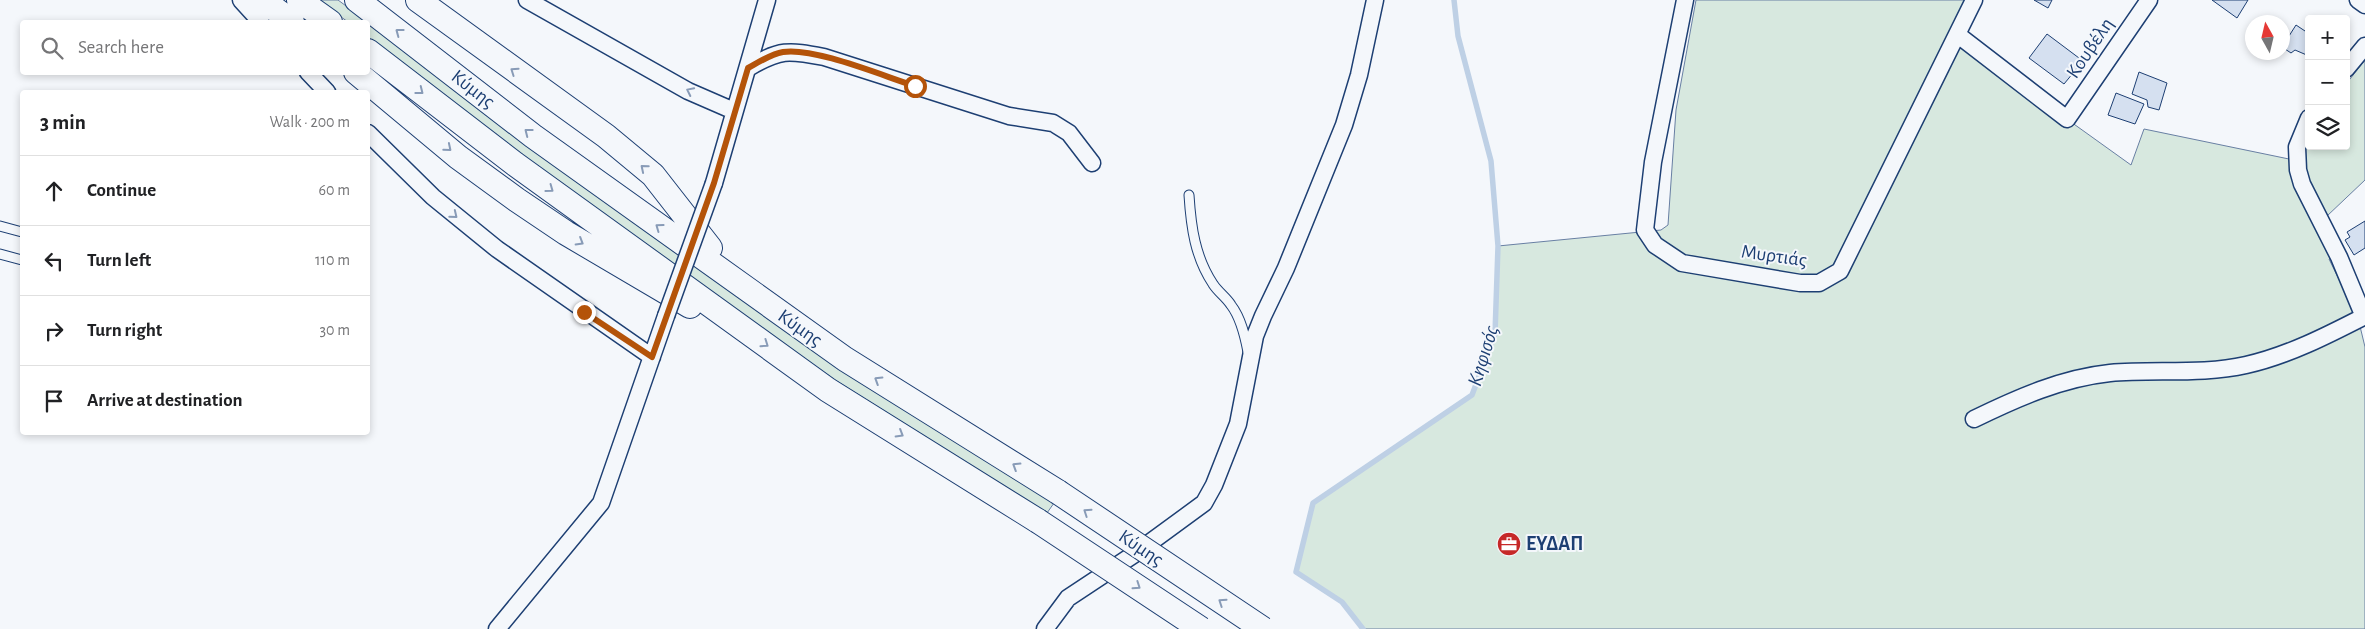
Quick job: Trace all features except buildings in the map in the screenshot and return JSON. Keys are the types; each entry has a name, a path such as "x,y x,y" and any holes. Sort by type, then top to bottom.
{"main road":[{"path":"263,0 289,20"},
{"path":"299,0 327,20"},
{"name":"Κύμης","path":"357,0 534,136 844,359 1058,492 1263,629"},
{"path":"418,0 606,136 652,175 741,286"},
{"name":"Κύμης","path":"370,53 515,164 828,390 1038,521 1201,629"},
{"path":"360,75 458,157 566,233 684,304 725,316"}],"street":[{"path":"241,0 259,20"},
{"path":"527,0 680,86 734,111"},
{"path":"497,629 522,597 578,533 600,503 714,183 767,0"},
{"path":"1045,629 1068,598 1133,555 1204,504 1221,470 1238,424 1250,362 1263,316 1286,268 1344,125 1359,75 1375,0"},
{"name":"Μυρτιάς","path":"1685,0 1654,162 1644,230 1655,245 1682,264 1800,283 1819,283 1840,271 1974,0"},
{"name":"Κουβέλη","path":"1958,35 2067,119 2149,0"},
{"path":"2358,0 2365,5"},
{"path":"2350,64 2365,46"},
{"path":"748,68 781,52 793,51 824,57 1009,116 1053,123 1069,132 1092,163"},
{"path":"311,75 325,90"},
{"path":"1974,419 2018,398 2073,380 2109,374 2189,371 2245,366 2302,346 2364,316 2339,257 2302,184 2298,170 2297,147 2305,128"},
{"path":"370,135 433,197 497,249 652,357"}],"lane":[{"path":"1189,196 1191,231 1201,260 1213,284 1232,306 1244,332 1250,362"},
{"path":"0,226 20,231"},
{"path":"0,254 20,259"}],"shaded area":[{"path":"318,0 338,0 365,20 345,20"},
{"path":"1696,0 1975,0 1958,41 2131,165 2144,129 2289,159 2333,256 2329,259 2358,318 2365,347 2365,629 1363,629 1342,602 1296,572 1313,503 1472,395 1495,334 1498,246 1661,230 1668,225 1676,110"},
{"path":"370,23 426,65 1054,503 1047,513 835,380 517,153 370,39"},
{"path":"2365,60 2365,180 2327,216 2312,188 2304,168 2303,158 2305,149 2350,150 2350,79"}],"waterway":[{"name":"Κηφισός","path":"1363,629 1342,602 1296,572 1313,503 1472,395 1495,334 1498,246 1491,161 1458,36 1454,0"}],"place":[{"name":"ΕΥΔΑΠ","path":"1509,544"}],"route":[{"path":"584,312 652,357 714,183 748,68 781,52 793,51 824,57 915,86"}]}
